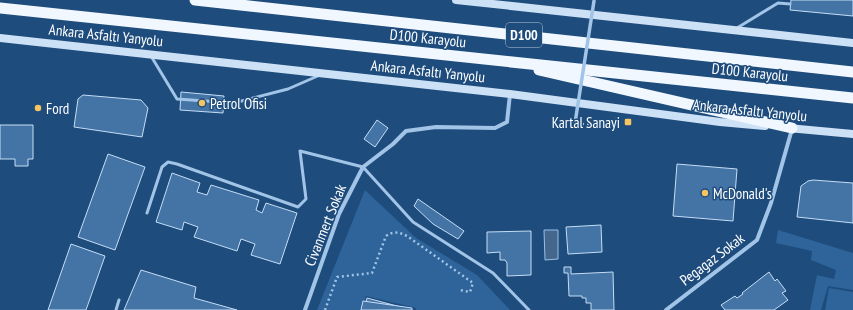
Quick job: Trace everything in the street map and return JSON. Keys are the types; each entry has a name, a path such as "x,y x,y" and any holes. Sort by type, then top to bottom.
{"highway":[{"name":"D100 Karayolu","path":"195,0 853,72"},
{"name":"D100 Karayolu","path":"0,8 853,98"},
{"path":"486,59 792,128"}],"main road":[{"path":"456,0 853,43"},
{"name":"Ankara Asfaltı Yanyolu","path":"0,38 510,94 720,122 853,134"}],"street":[{"path":"575,123 594,1"},
{"name":"Civanmert Sokak","path":"305,310 339,214 363,167 393,144 406,131 436,127 495,128 507,122 510,94"},
{"name":"Pegagaz Sokak","path":"666,310 757,240 771,203 792,128"}],"lane":[{"path":"733,30 778,3 790,4"},
{"path":"150,54 177,99 234,103 288,88 324,74"},
{"path":"147,213 162,168 168,162 298,208 306,199 300,151 363,167 414,222 493,273 529,310"},
{"path":"116,310 119,300"}],"path":[{"path":"575,123 614,126"},
{"path":"325,310 337,277 372,272 386,236 397,232 407,236 473,283 470,292 460,290"}],"shaded area":[{"path":"365,190 416,238 477,275 510,310 416,310 416,308 366,296 362,310 317,310"},
{"path":"544,230 558,230 558,259 545,260"},
{"path":"778,230 853,253 853,290 828,286 821,310 810,310 817,275 834,279 836,270 811,260 812,251 776,243"},
{"path":"829,288 853,292 853,310 825,310"}],"building":[{"path":"791,0 853,0 853,16 790,10"},
{"path":"181,92 224,96 223,113 180,110"},
{"path":"83,95 141,100 148,108 142,137 74,127 78,99"},
{"path":"377,120 388,128 375,147 364,139"},
{"path":"0,125 33,125 33,159 28,159 28,166 15,166 15,159 0,159"},
{"path":"108,154 145,167 115,250 78,237"},
{"name":"McDonald's","path":"677,164 737,169 733,221 673,216"},
{"path":"172,173 200,183 197,192 207,195 211,185 259,200 256,210 262,213 266,203 297,213 280,264 251,255 255,244 241,239 237,251 194,237 198,227 184,222 182,230 156,222"},
{"path":"813,180 853,183 853,223 797,217 801,186 808,181"},
{"path":"418,199 464,231 458,239 433,224 414,206"},
{"path":"601,225 602,252 568,254 566,227"},
{"path":"531,231 531,275 507,276 507,263 505,260 500,260 500,252 487,253 487,232"},
{"path":"71,244 105,256 86,310 48,310"},
{"path":"564,267 571,267 571,274 613,272 614,310 591,310 591,303 586,303 586,298 582,298 582,296 569,296 568,273 564,273"},
{"path":"141,270 196,287 194,298 237,310 124,310"},
{"path":"769,272 775,281 777,279 786,291 782,293 788,300 774,310 725,310 721,305 735,296 737,298 743,294 742,293"},
{"path":"367,298 412,310 364,310"},
{"path":"363,301 412,308 412,310 361,310"}],"place":[{"name":"Petrol Ofisi","path":"202,103"},
{"name":"Ford","path":"38,108"},
{"name":"Kartal Sanayi","path":"628,122"},
{"name":"McDonald's","path":"705,193"}]}
